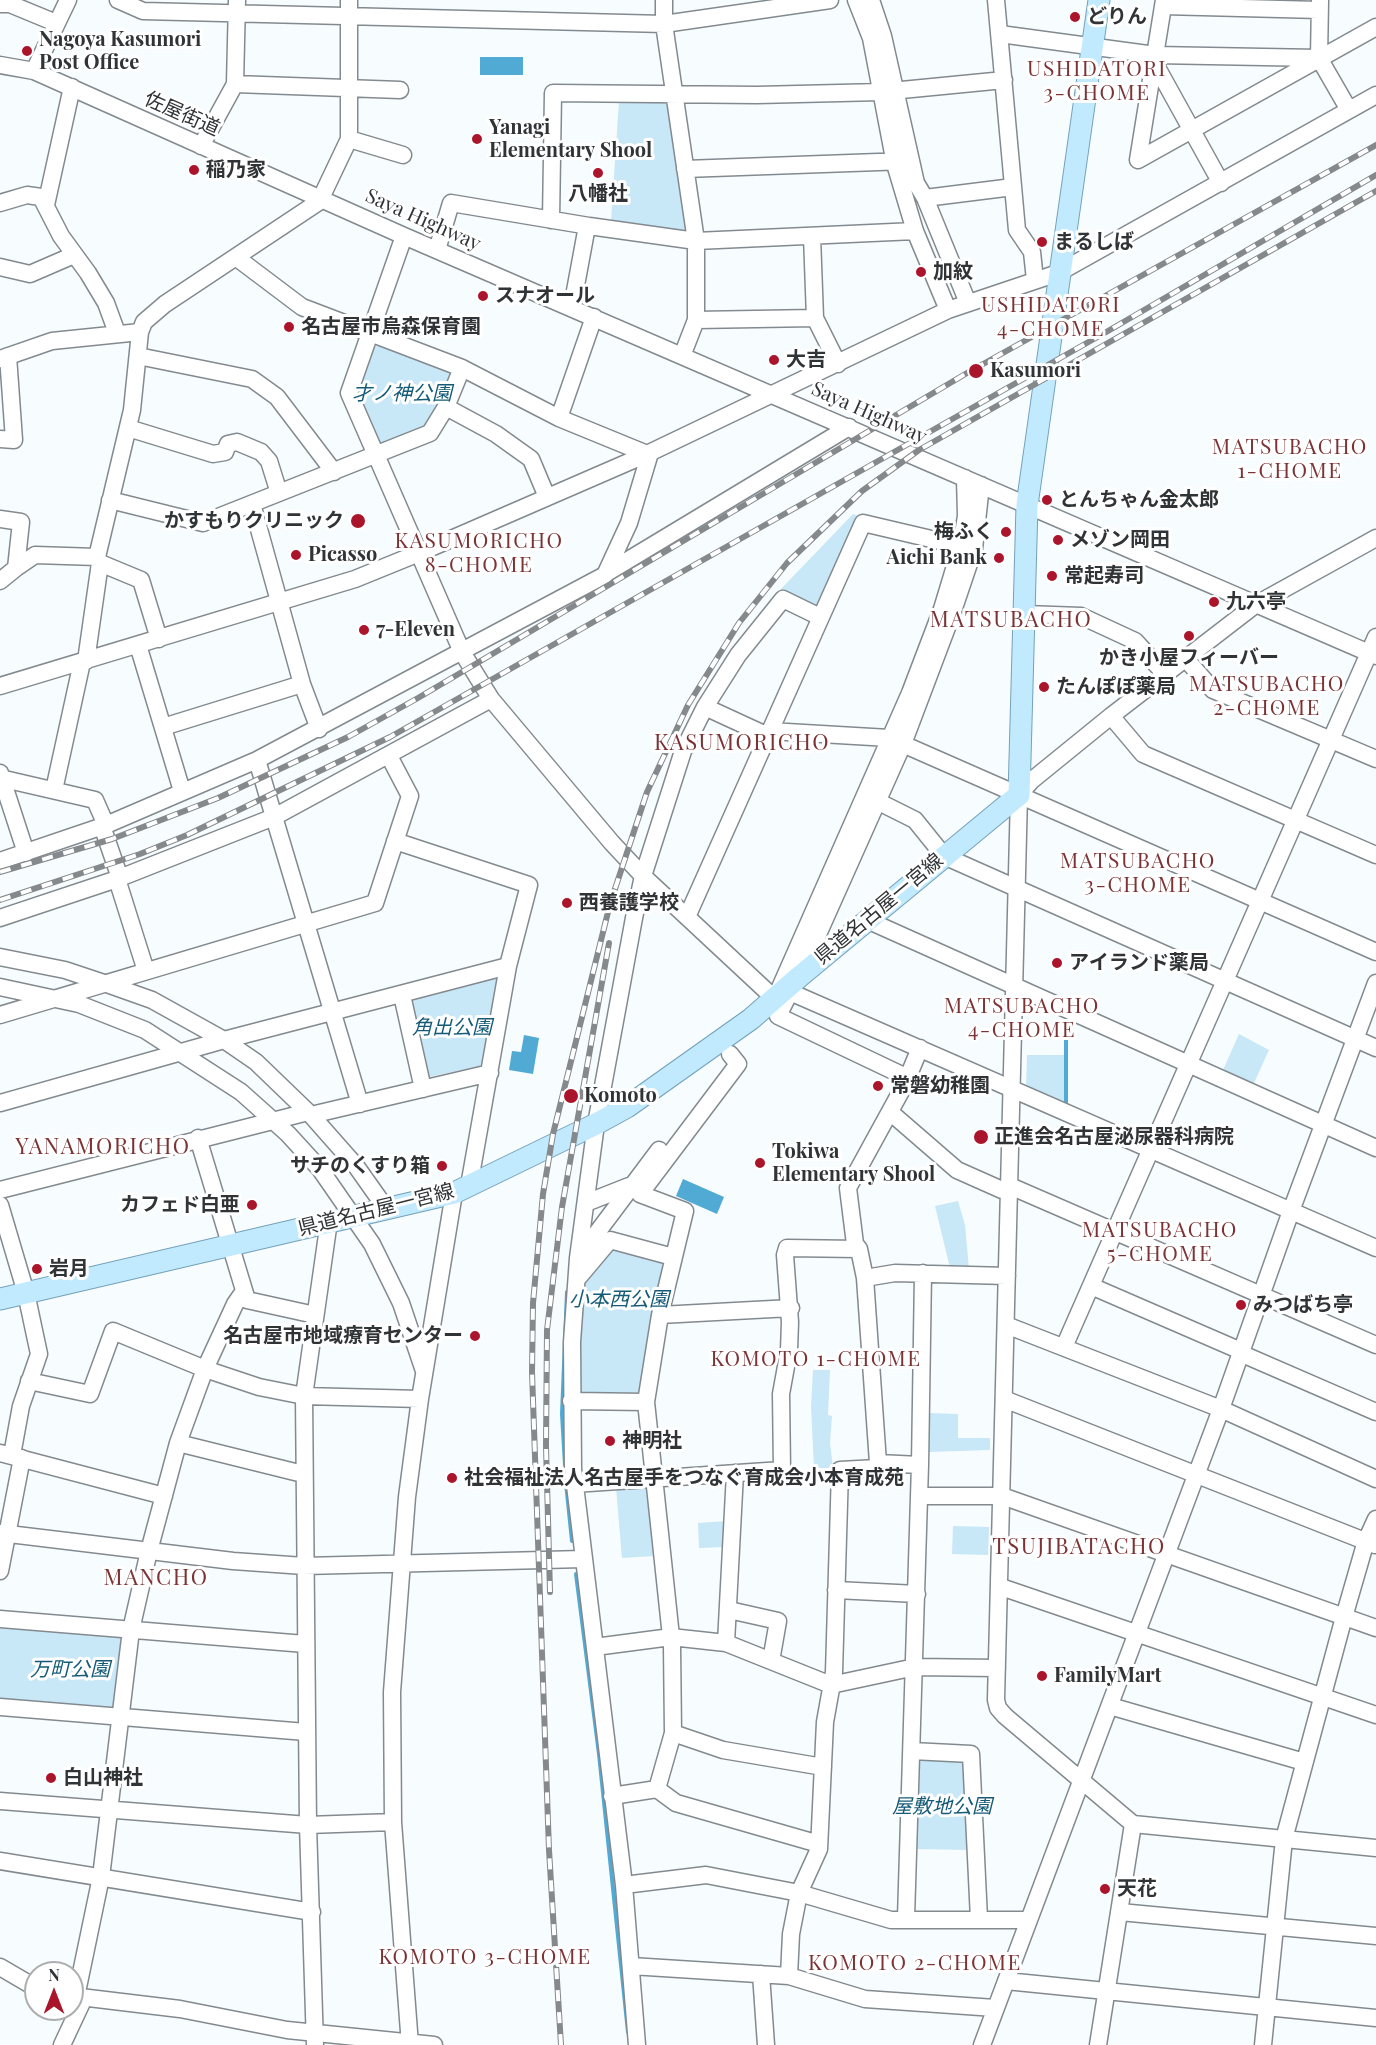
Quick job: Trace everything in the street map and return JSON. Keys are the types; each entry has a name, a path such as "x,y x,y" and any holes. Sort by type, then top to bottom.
{"main road":[{"path":"1019,795 1028,505 1058,273 1099,0"},
{"name":"県道名古屋一宮線","path":"0,1299 461,1189 597,1124 627,1107 751,1019 1019,795"}],"street":[{"path":"34,71 68,0"},
{"path":"117,0 143,11 237,6 350,8 664,24 830,0"},
{"path":"664,0 664,24 696,241 696,320 682,356"},
{"path":"856,0 888,91"},
{"path":"871,0 878,15 888,91 915,231 948,310"},
{"path":"996,0 1017,230 1032,252 1035,280"},
{"path":"1349,110 1319,58 1320,5 1163,3 1137,160 1193,130 1319,58 1376,27"},
{"path":"0,4 10,4 56,23"},
{"path":"201,146 235,84 237,6"},
{"path":"54,790 84,661 110,500 128,428 140,332 144,322 165,304 322,199 349,139 350,8"},
{"path":"1000,34 1092,46 1155,58 1319,58"},
{"path":"1155,58 1221,183"},
{"name":"佐屋街道","path":"0,64 34,71 72,87 404,236"},
{"path":"551,220 554,93 888,91 1004,80"},
{"path":"235,84 400,90"},
{"path":"46,205 72,87"},
{"path":"0,687 355,579 419,554 648,454 948,310 1058,273 1376,94"},
{"path":"349,139 403,155"},
{"path":"685,169 902,162"},
{"path":"902,162 925,198 968,303"},
{"path":"925,198 1013,187"},
{"path":"0,203 34,195 41,197 61,236 106,303 117,333"},
{"path":"437,250 451,203 587,226 696,241 915,231"},
{"path":"572,308 587,226"},
{"path":"404,236 349,393 462,652 491,699 552,774 643,876 687,917 788,989 1376,1248"},
{"name":"Saya Highway","path":"404,236 1255,605 1374,649"},
{"path":"812,236 815,318 838,364"},
{"path":"0,267 30,274 75,255"},
{"path":"237,258 302,307 462,368 559,418 648,454"},
{"path":"559,418 594,317"},
{"path":"696,320 815,318"},
{"path":"0,439 14,440 4,358 52,341 140,332"},
{"path":"138,356 252,379 277,397 334,472"},
{"path":"110,500 202,523 430,433 446,407 462,368"},
{"path":"446,407 496,434 531,459 547,497"},
{"path":"0,861 104,826 257,760 319,729 605,575 849,427"},
{"path":"128,428 213,454 225,452 228,444 237,442 245,445 261,452 269,462 279,494"},
{"path":"605,575 629,523 648,454"},
{"path":"788,989 877,801 961,546 966,516 965,478"},
{"path":"906,1077 778,1016 968,573 979,518 981,485"},
{"path":"252,504 302,684 319,729"},
{"path":"0,519 21,522 16,568"},
{"path":"687,917 863,524 961,546"},
{"path":"1376,538 1255,605 1031,781 1019,795 1001,1587 997,1668 998,1708 1134,1824 1376,1848"},
{"path":"0,581 35,555 99,560 141,580 159,639"},
{"path":"638,2045 624,1885 574,1484 571,1401 572,1342 578,1258 597,1124 643,876 683,751 705,707 738,655 783,599 820,617"},
{"path":"1025,614 1081,616 1135,640 1165,674"},
{"path":"138,645 182,791"},
{"path":"1064,1347 1226,982 1330,739 1374,649"},
{"path":"1185,658 1213,690 1376,759"},
{"path":"163,727 302,684"},
{"path":"0,918 119,879 274,817 491,699"},
{"path":"705,707 769,733 896,741 1376,952"},
{"path":"1111,717 1143,754 1376,855"},
{"path":"0,1015 375,903 410,796 389,756"},
{"path":"257,760 360,1104"},
{"path":"0,776 95,800 146,971"},
{"path":"0,776 26,853"},
{"path":"877,801 915,820 944,856 1376,1048"},
{"path":"395,841 530,885 508,966 490,1074 461,1189 420,1399 400,1563 392,1692 393,1822 410,2045"},
{"path":"867,921 1376,1148"},
{"path":"0,957 65,970 152,1000 225,1040 256,1062 310,1113 356,1166 385,1207"},
{"path":"0,1103 225,1040 508,966"},
{"path":"982,2045 1197,1474 1376,983"},
{"path":"0,987 80,1004 145,1030 241,1092 272,1120 320,1169 354,1215 401,1303 425,1373"},
{"path":"402,995 423,1089"},
{"path":"578,1258 629,1186 730,1054 751,1019"},
{"path":"789,1976 791,1934 799,1893 819,1844 825,1722 834,1672 840,1470 876,1468 878,1463 865,1278 859,1249 855,1244 849,1184 882,1121 890,1112 920,1048"},
{"path":"657,1789 673,1733 671,1637 646,1402 660,1315 685,1211 640,1194 738,1064 730,1054"},
{"path":"0,1191 272,1120 360,1104 490,1074"},
{"path":"890,1112 957,1170 1002,1190 1010,1186 1116,1230 1376,1345"},
{"path":"198,1138 247,1300 315,1315"},
{"path":"586,1203 629,1186"},
{"path":"0,1205 26,1293 39,1354 21,1406 11,1455 0,1571"},
{"path":"315,2039 306,1732 304,1396 329,1221"},
{"path":"578,1278 610,1240 673,1257"},
{"path":"574,1484 782,1470 781,1394 789,1350 791,1308 785,1255 787,1248 859,1249"},
{"path":"865,1278 895,1273 1008,1276"},
{"path":"906,1918 921,1465 923,1273"},
{"path":"1091,1286 1376,1412"},
{"path":"84,1962 101,1877 130,1630 178,1443 205,1369 235,1304 244,1292"},
{"path":"660,1315 791,1308"},
{"path":"1006,1325 1221,1409 1376,1479"},
{"path":"29,1381 90,1394 114,1331 205,1369 259,1387 304,1396 420,1399"},
{"path":"1004,1399 1371,1543"},
{"path":"571,1401 646,1402"},
{"path":"178,1443 303,1474"},
{"path":"11,1455 164,1496"},
{"path":"878,1463 921,1465"},
{"path":"726,1643 735,1473"},
{"path":"920,1496 1002,1496 1376,1628"},
{"path":"1263,2045 1284,1839 1344,1617 1371,1543 1376,1519"},
{"path":"4,1533 149,1551 304,1566 583,1559"},
{"path":"1001,1587 1376,1715"},
{"path":"836,1590 917,1594"},
{"path":"729,1610 778,1621 771,1661"},
{"path":"0,1619 305,1644"},
{"path":"595,1647 671,1637 726,1643 831,1685 915,1667 997,1668"},
{"path":"1110,1706 1304,1762"},
{"path":"0,1707 306,1732"},
{"path":"673,1733 723,1750 823,1767"},
{"path":"912,1751 971,1754 979,1919"},
{"path":"612,1796 657,1789 676,1803 819,1844"},
{"path":"0,1801 308,1825 393,1822"},
{"path":"1098,2045 1134,1824"},
{"path":"0,1861 312,1912"},
{"path":"624,1885 706,1875 799,1893 891,1920 906,1918 1029,1920"},
{"path":"1120,1912 1376,1936"},
{"path":"631,1966 789,1976 865,1999 995,2008"},
{"path":"1,1971 24,1982"},
{"path":"761,1974 766,2045"},
{"path":"1006,1981 1376,2018"},
{"path":"84,1998 180,2009 287,2030 315,2039 434,2045"},
{"path":"62,2045 70,2021"},
{"path":"277,2045 287,2030"}],"green space":[{"path":"619,101 667,102 688,230 683,234 611,221"},
{"name":"才ノ神公園","path":"383,345 455,372 427,427 382,446 358,391 374,347"},
{"path":"853,514 859,516 819,607 812,609 779,591"},
{"name":"角出公園","path":"492,976 499,980 485,1065 429,1077 410,998"},
{"path":"1239,1034 1269,1050 1254,1083 1223,1070"},
{"path":"1027,1055 1066,1055 1066,1106 1026,1088"},
{"path":"958,1201 965,1225 969,1269 950,1268 935,1206"},
{"name":"小本西公園","path":"612,1244 665,1259 640,1395 579,1397 576,1343 583,1281"},
{"path":"813,1370 830,1370 828,1415 832,1416 830,1443 833,1468 814,1468 811,1407"},
{"path":"929,1413 958,1414 958,1438 990,1438 990,1450 928,1452"},
{"path":"644,1486 647,1489 654,1556 622,1558 616,1488"},
{"path":"727,1521 725,1547 699,1548 698,1523"},
{"path":"953,1526 989,1527 988,1555 952,1554"},
{"name":"万町公園","path":"0,1627 119,1636 122,1640 113,1706 108,1710 0,1701"},
{"name":"屋敷地公園","path":"924,1757 958,1758 966,1765 969,1850 915,1849 917,1762"}],"water":[{"path":"480,57 523,57 523,75 480,75"},
{"path":"524,1035 539,1038 533,1074 509,1070 512,1051 521,1052"},
{"path":"683,1179 724,1197 717,1214 676,1196"}],"waterway":[{"path":"1066,1024 1066,1106"},
{"path":"565,1465 562,1414 567,1292"},
{"path":"565,1473 572,1541"},
{"path":"576,1574 599,1754 628,2032"}],"railway":[{"path":"0,872 112,839 218,798 348,737 418,698 967,373 1376,145"},
{"path":"0,900 140,854 187,835 390,737 1108,331 1376,175"},
{"path":"561,2045 549,1850 532,1372 533,1303 543,1194 553,1134 610,904 647,792 688,705 739,623 787,563 862,491 919,450 1376,191"},
{"path":"550,1592 546,1446 547,1330 562,1207 609,943"}],"place":[{"name":"どりん","path":"1075,17"},
{"name":"Nagoya Kasumori Post Office","path":"27,51"},
{"name":"Yanagi Elementary Shool","path":"477,139"},
{"name":"稲乃家","path":"194,170"},
{"name":"八幡社","path":"598,173"},
{"name":"まるしば","path":"1042,242"},
{"name":"加紋","path":"921,272"},
{"name":"スナオール","path":"483,296"},
{"name":"名古屋市烏森保育園","path":"289,327"},
{"name":"大吉","path":"774,360"},
{"name":"Kasumori","path":"976,371"},
{"name":"とんちゃん金太郎","path":"1047,500"},
{"name":"かすもりクリニック","path":"358,521"},
{"name":"梅ふく","path":"1006,532"},
{"name":"メゾン岡田","path":"1058,540"},
{"name":"Picasso","path":"296,555"},
{"name":"Aichi Bank","path":"999,558"},
{"name":"常起寿司","path":"1052,576"},
{"name":"九六亭","path":"1214,602"},
{"name":"7-Eleven","path":"364,630"},
{"name":"かき小屋フィーバー","path":"1189,636"},
{"name":"たんぽぽ薬局","path":"1044,687"},
{"name":"西養護学校","path":"567,903"},
{"name":"アイランド薬局","path":"1057,963"},
{"name":"常磐幼稚園","path":"878,1086"},
{"name":"Komoto","path":"571,1096"},
{"name":"正進会名古屋泌尿器科病院","path":"981,1137"},
{"name":"Tokiwa Elementary Shool","path":"760,1163"},
{"name":"サチのくすり箱","path":"442,1166"},
{"name":"カフェド白亜","path":"252,1205"},
{"name":"岩月","path":"37,1269"},
{"name":"みつばち亭","path":"1241,1305"},
{"name":"名古屋市地域療育センター","path":"475,1336"},
{"name":"神明社","path":"610,1441"},
{"name":"社会福祉法人名古屋手をつなぐ育成会小本育成苑","path":"452,1478"},
{"name":"FamilyMart","path":"1042,1676"},
{"name":"白山神社","path":"51,1778"},
{"name":"天花","path":"1105,1889"}],"district":[{"name":"USHIDATORI 3-CHOME","path":"1097,81"},
{"name":"USHIDATORI 4-CHOME","path":"1051,317"},
{"name":"MATSUBACHO 1-CHOME","path":"1290,459"},
{"name":"KASUMORICHO 8-CHOME","path":"479,553"},
{"name":"MATSUBACHO","path":"1011,620"},
{"name":"MATSUBACHO 2-CHOME","path":"1267,696"},
{"name":"KASUMORICHO","path":"742,743"},
{"name":"MATSUBACHO 3-CHOME","path":"1138,873"},
{"name":"MATSUBACHO 4-CHOME","path":"1022,1018"},
{"name":"YANAMORICHO","path":"103,1147"},
{"name":"MATSUBACHO 5-CHOME","path":"1160,1242"},
{"name":"KOMOTO 1-CHOME","path":"816,1359"},
{"name":"TSUJIBATACHO","path":"1079,1547"},
{"name":"MANCHO","path":"156,1578"},
{"name":"KOMOTO 3-CHOME","path":"485,1957"},
{"name":"KOMOTO 2-CHOME","path":"915,1963"}]}
